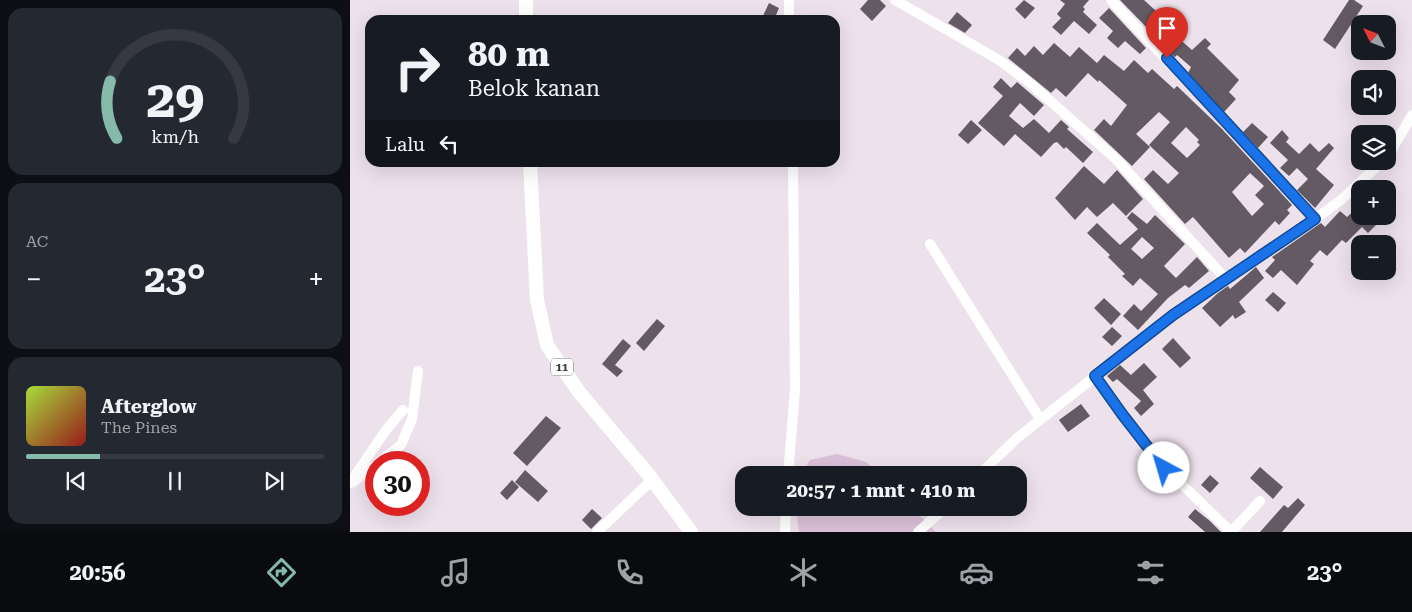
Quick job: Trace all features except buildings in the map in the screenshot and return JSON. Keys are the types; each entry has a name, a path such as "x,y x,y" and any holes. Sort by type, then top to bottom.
{"highway":[{"path":"526,0 526,15"},
{"name":"11","path":"530,167 536,300 547,344 579,392 652,480 691,532"}],"street":[{"path":"789,0 789,15"},
{"path":"895,0 999,60 1030,83 1117,160 1226,279"},
{"path":"1111,0 1315,219"},
{"path":"1396,143 1412,116"},
{"path":"789,466 795,390 793,167"},
{"path":"989,466 1040,419 1173,315 1315,219 1341,200 1373,170"},
{"path":"930,244 1040,419"},
{"path":"393,451 401,445 412,419 418,370"},
{"path":"1095,376 1164,468 1231,532 1260,501"},
{"path":"350,484 386,430 403,410"},
{"path":"350,484 365,473"},
{"path":"597,532 652,480"},
{"path":"785,532 786,516"},
{"path":"918,532 935,516"}],"shaded area":[{"path":"837,454 866,462 871,466 806,466 810,460"},
{"path":"797,516 920,516 936,532 799,532"}],"route":[{"path":"1164,468 1095,376 1173,315 1315,219 1167,58"}]}
